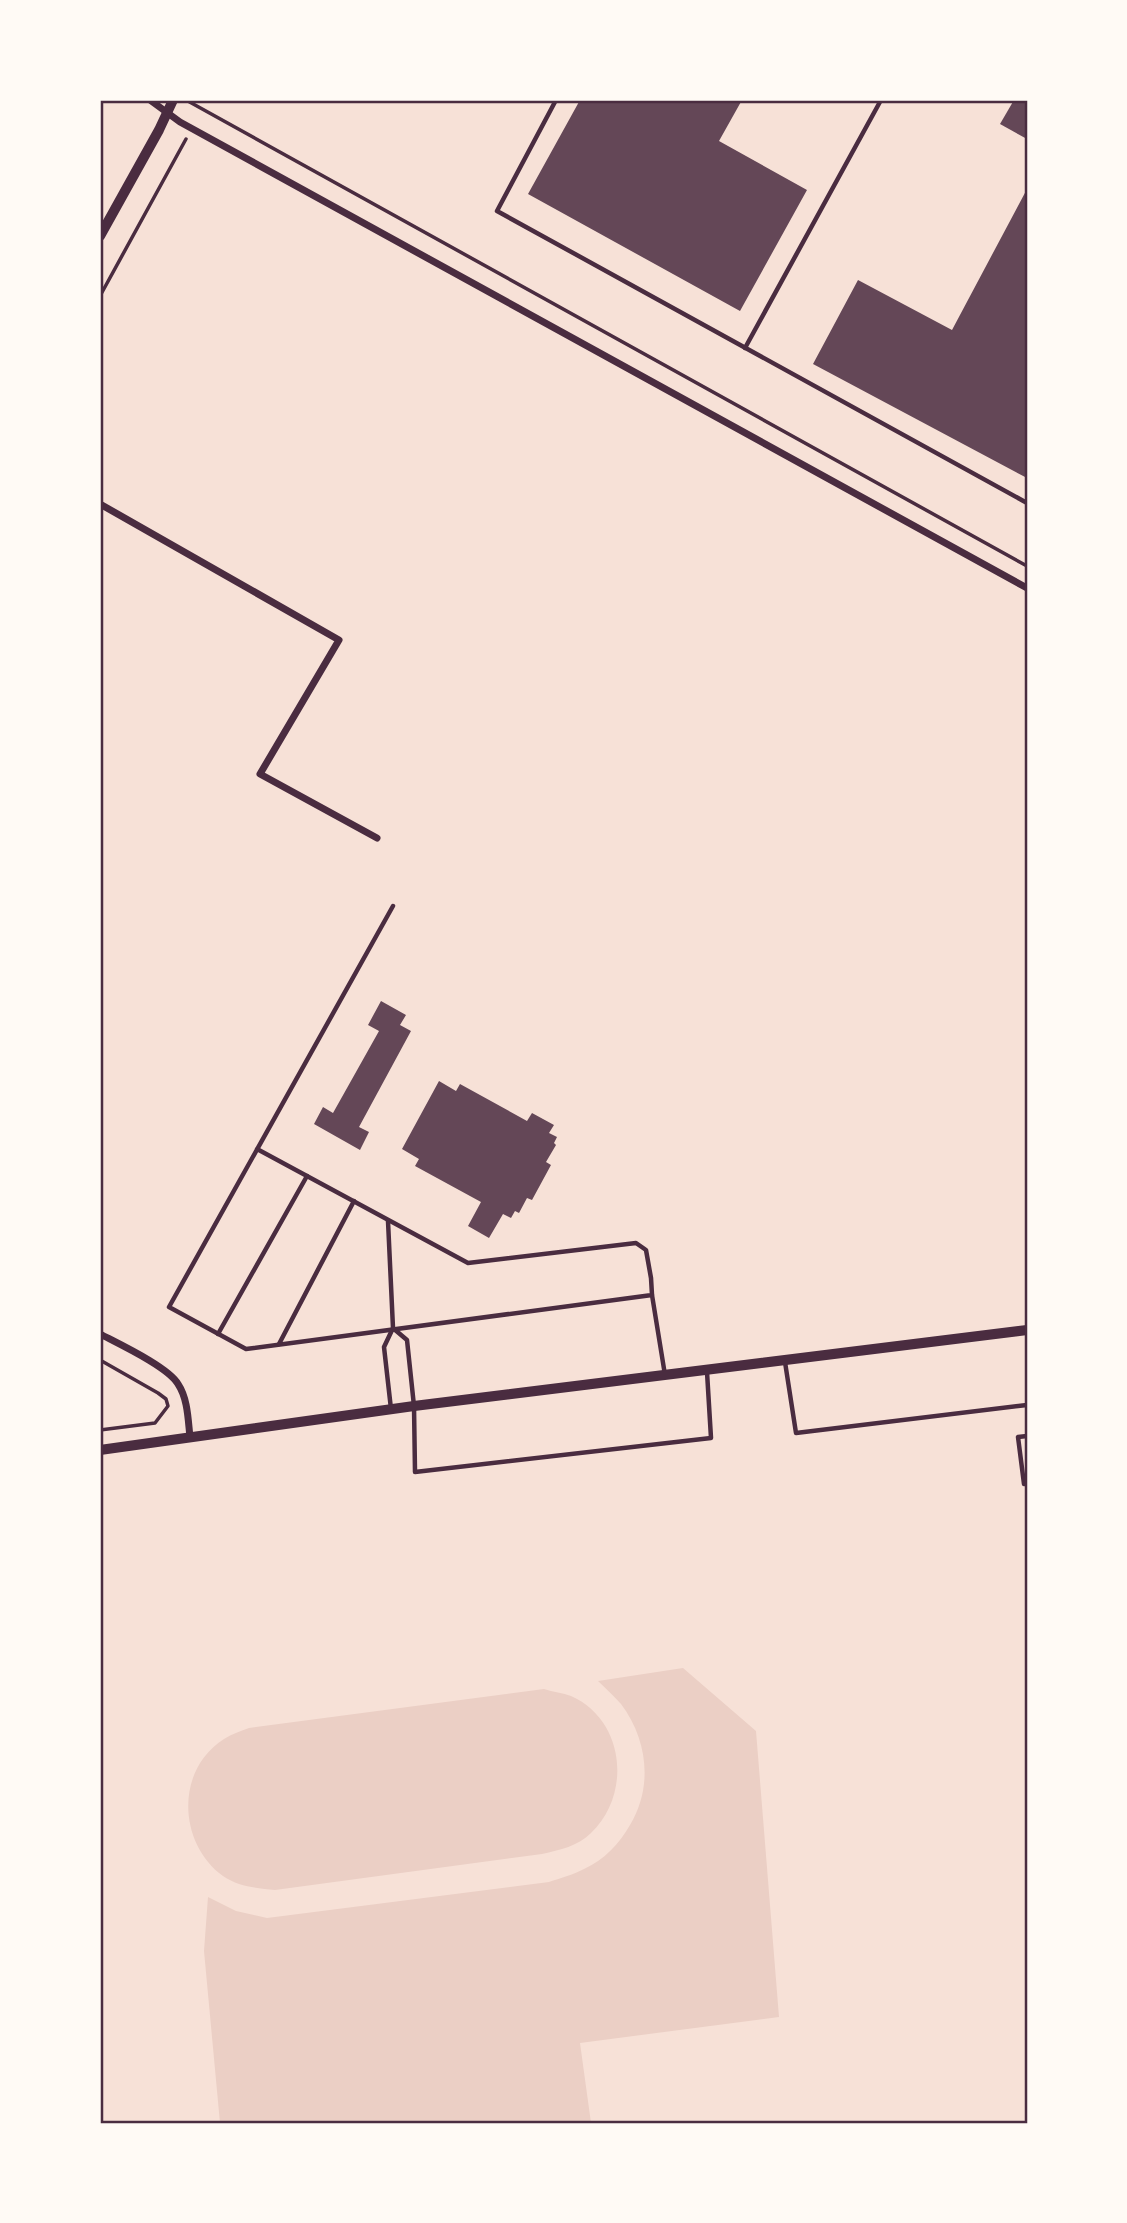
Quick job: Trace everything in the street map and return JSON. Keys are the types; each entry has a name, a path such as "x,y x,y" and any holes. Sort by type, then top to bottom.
{"street":[{"path":"150,100 192,129 1027,588"},
{"path":"100,236 173,100"},
{"path":"100,504 339,640 260,774 377,838"},
{"path":"100,1450 414,1406 1027,1330"},
{"path":"100,1334 164,1370 178,1383 187,1409 190,1437"}],"lane":[{"path":"556,100 497,211 1027,503"},
{"path":"745,348 881,100"},
{"path":"393,906 169,1307 246,1349 652,1295"},
{"path":"257,1149 468,1264 636,1243 646,1250 665,1376"},
{"path":"218,1334 307,1176"},
{"path":"279,1345 354,1201"},
{"path":"388,1220 393,1328 384,1347 391,1409"},
{"path":"393,1328 407,1340 414,1406 415,1472 711,1438 707,1371"},
{"path":"784,1361 796,1433 1027,1405"},
{"path":"1027,1436 1018,1437 1024,1484 1027,1483"}],"path":[{"path":"186,100 195,102 1027,566"},
{"path":"100,296 204,109"},
{"path":"100,1360 158,1393 166,1399 168,1406 155,1423 100,1430"}],"shaded area":[{"path":"683,1668 756,1731 779,2017 580,2043 591,2123 220,2123 204,1951 208,1897 236,1911 267,1918 549,1882 580,1871 604,1856 626,1832 637,1810 644,1780 642,1748 637,1733 621,1704 598,1681"},
{"path":"544,1689 571,1696 589,1707 603,1722 617,1759 613,1799 604,1817 591,1833 575,1844 542,1854 275,1890 229,1880 208,1862 197,1845 188,1807 190,1787 208,1752 233,1734 249,1728"}],"building":[{"path":"580,100 742,100 719,141 807,190 740,311 528,194"},
{"path":"1014,100 1027,100 1027,139 1000,124"},
{"path":"1027,189 1027,478 813,364 858,280 952,330"},
{"path":"381,1001 406,1015 400,1025 411,1031 359,1127 369,1132 360,1150 314,1124 323,1107 333,1113 379,1031 368,1025"},
{"path":"439,1081 456,1091 460,1084 527,1121 532,1113 554,1125 549,1133 557,1137 554,1143 556,1145 546,1162 551,1165 532,1200 527,1198 519,1213 515,1211 511,1218 503,1214 489,1238 468,1226 481,1202 415,1166 419,1159 402,1149"}]}
